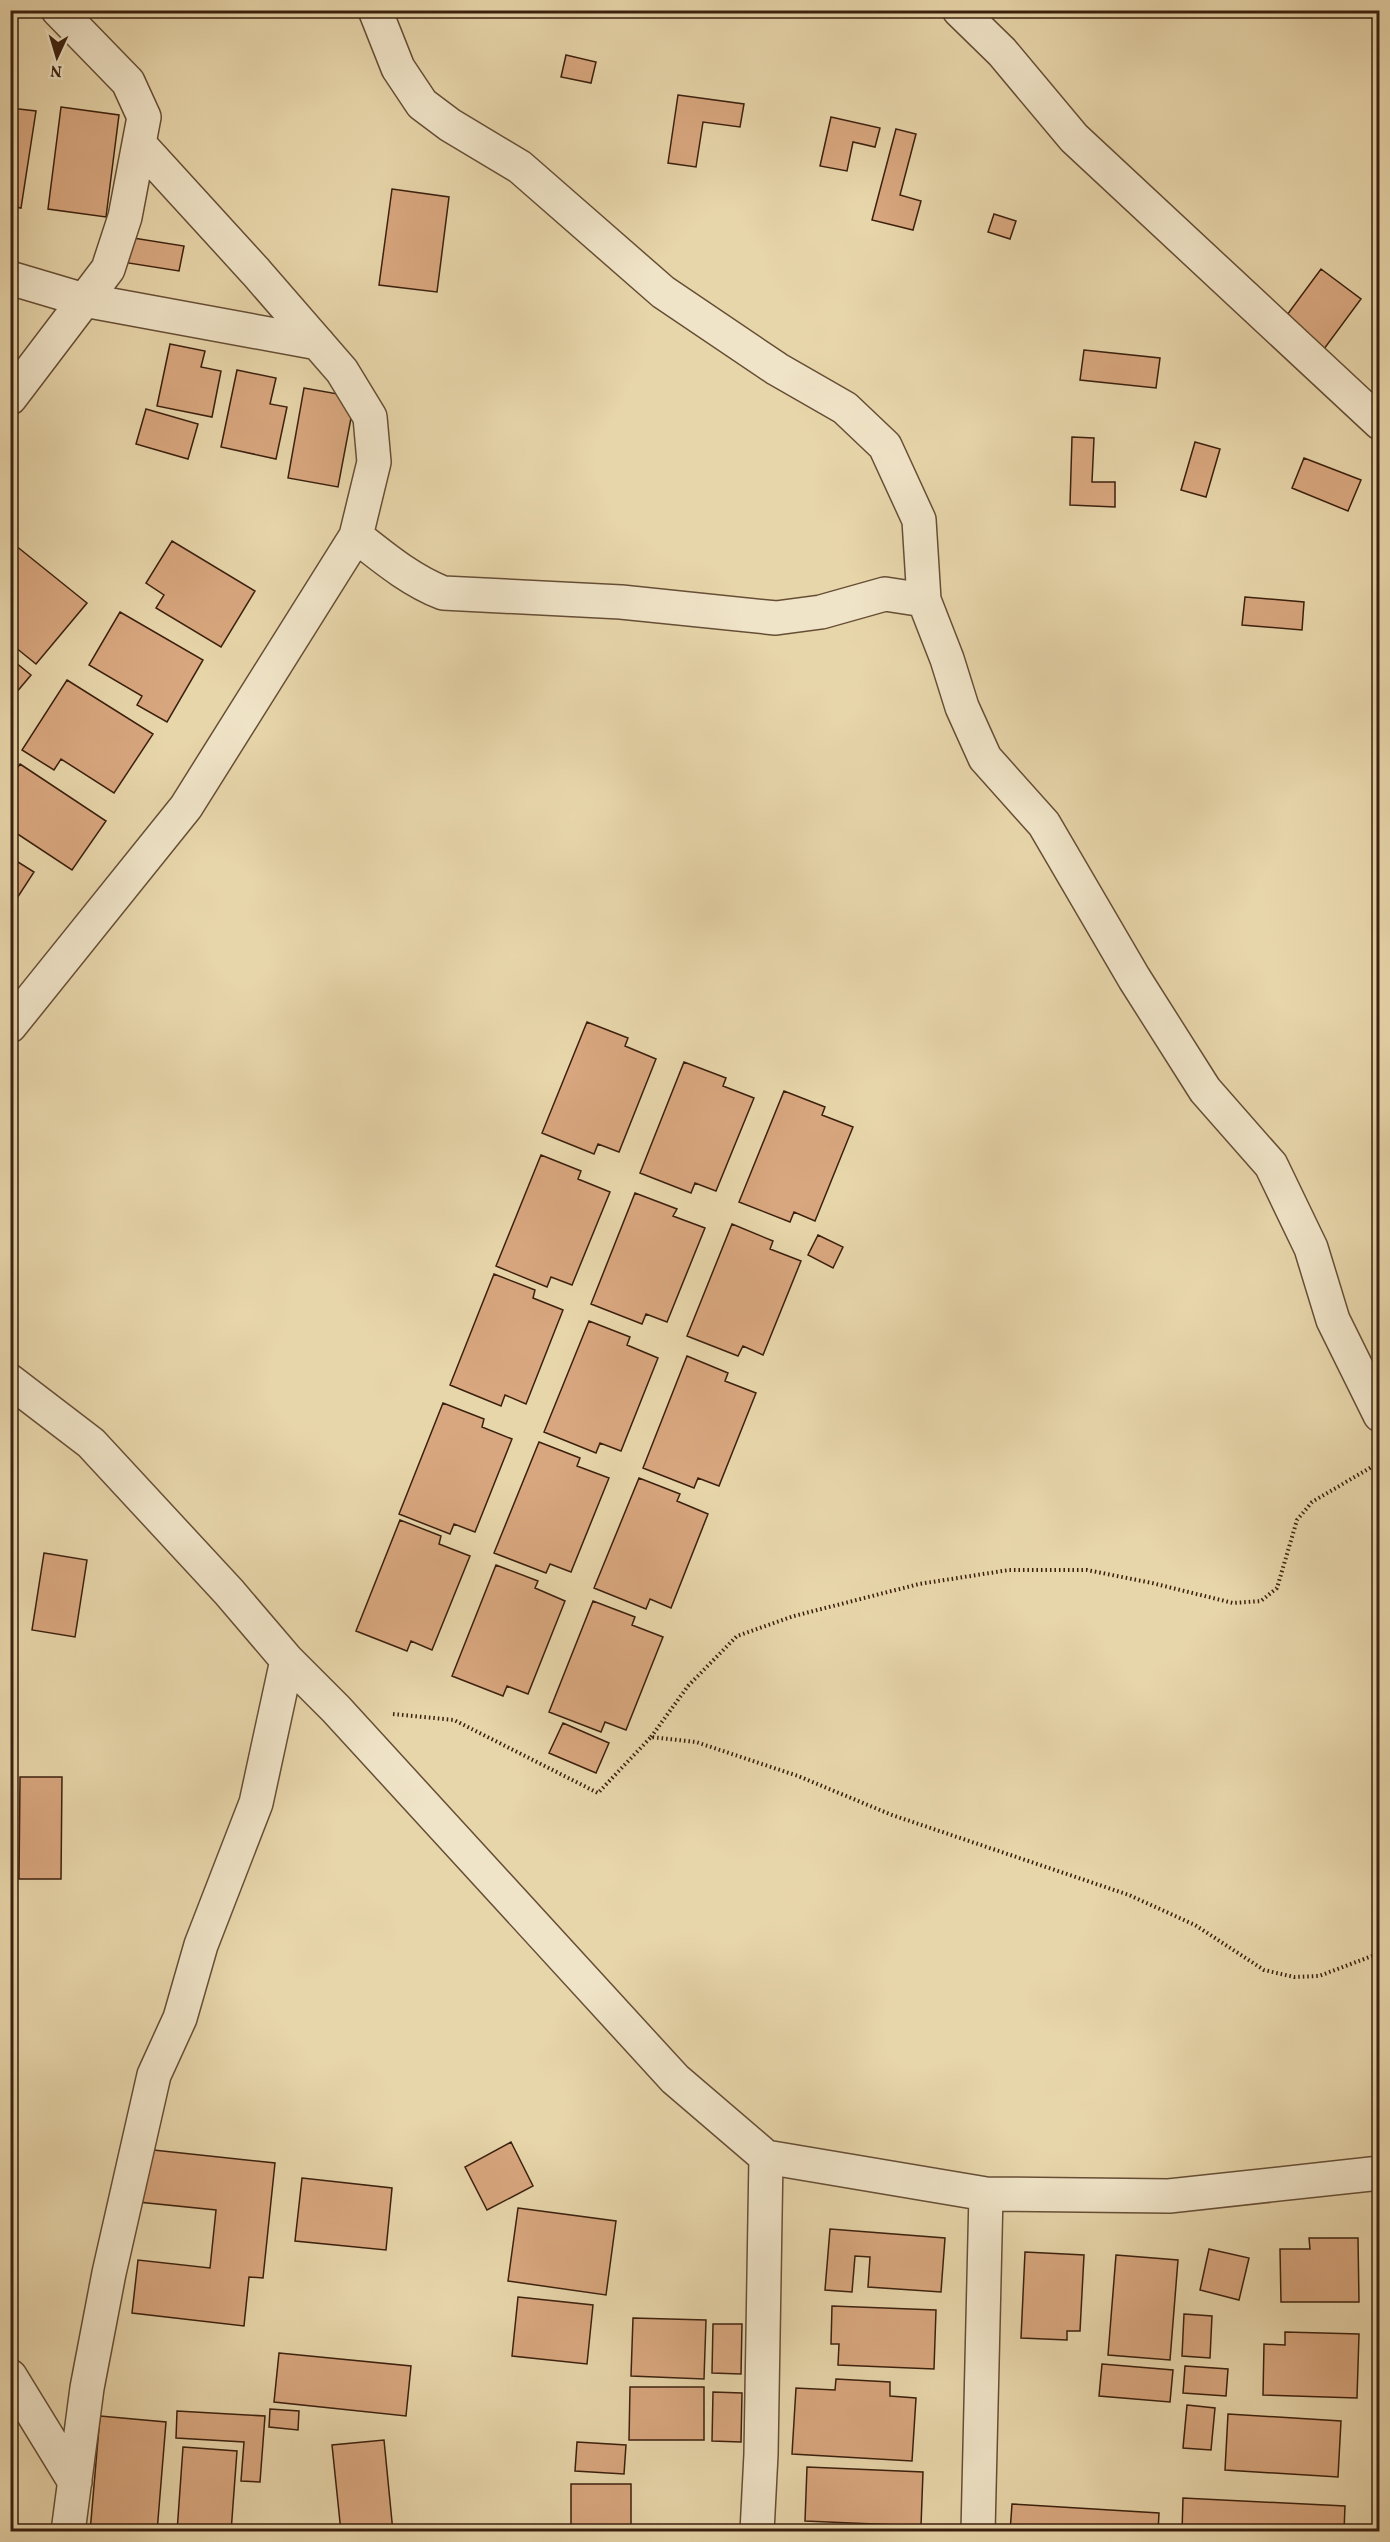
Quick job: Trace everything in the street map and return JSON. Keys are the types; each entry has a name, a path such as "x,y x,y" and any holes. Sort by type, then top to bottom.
{"street":[{"path":"10,398 108,269 125,217 144,117 128,82 58,10"},
{"path":"375,10 398,68 422,104 520,167 663,292 777,369 845,408 885,446 919,520 924,600 947,659 962,707 985,758 1044,824 1134,978 1205,1090 1271,1165 1311,1248 1333,1320 1380,1415"},
{"path":"959,10 1002,52 1074,138 1380,423"},
{"path":"10,1026 186,807 356,536 374,462 370,417 342,371 140,146"},
{"path":"10,278 84,300 318,343"},
{"path":"356,536 421,585 443,593 621,602 776,618 821,612 885,594 924,600"},
{"path":"10,1381 92,1443 229,1592 287,1660 336,1709 675,2079 766,2157 986,2194 1169,2196 1380,2173"},
{"path":"68,2532 87,2388 109,2273 153,2075 180,2018 201,1945 256,1803 287,1660"},
{"path":"757,2532 761,2454 766,2157"},
{"path":"978,2532 986,2194"},
{"path":"10,2376 75,2482"}],"path":[{"path":"336,1709 454,1720 598,1792 651,1737 688,1686 736,1636 794,1616 919,1584 1009,1570 1087,1570 1233,1603 1260,1601 1277,1588 1297,1520 1312,1502 1380,1462"},
{"path":"651,1737 696,1742 798,1776 892,1815 1129,1895 1195,1925 1264,1970 1294,1977 1319,1976 1380,1953"}],"building":[{"path":"566,55 596,62 591,83 561,77"},
{"path":"678,95 744,104 740,127 703,122 696,167 668,163"},
{"path":"61,107 119,115 106,217 48,209"},
{"path":"10,108 36,111 21,208 10,206"},
{"path":"831,117 880,128 875,147 853,142 847,171 820,166"},
{"path":"896,129 916,134 900,195 921,201 913,230 872,220"},
{"path":"392,189 449,197 437,292 379,285"},
{"path":"994,214 1016,221 1010,239 988,232"},
{"path":"127,237 184,246 179,271 122,262"},
{"path":"1321,269 1361,299 1324,349 1284,319"},
{"path":"170,344 205,351 201,367 221,371 212,417 157,406"},
{"path":"1084,350 1160,358 1156,388 1080,380"},
{"path":"237,370 276,378 270,404 287,407 276,459 221,447"},
{"path":"304,388 355,397 338,487 288,478"},
{"path":"146,409 198,424 188,459 136,444"},
{"path":"1072,437 1094,438 1092,482 1115,482 1115,507 1070,505"},
{"path":"1195,442 1220,449 1206,497 1181,490"},
{"path":"1304,458 1361,480 1348,511 1292,488"},
{"path":"10,541 87,603 36,664 10,643"},
{"path":"172,541 255,591 221,647 156,608 164,595 146,583"},
{"path":"1245,597 1304,602 1302,630 1242,625"},
{"path":"120,612 203,660 167,722 137,705 142,696 89,665"},
{"path":"10,658 31,675 10,700"},
{"path":"67,680 153,734 114,793 61,759 54,770 22,750"},
{"path":"20,764 106,821 72,870 10,829 10,778"},
{"path":"10,857 34,872 10,909"},
{"path":"587,1022 628,1038 625,1046 656,1059 619,1152 598,1144 594,1154 542,1133"},
{"path":"684,1062 726,1078 723,1086 754,1098 716,1191 695,1183 691,1193 640,1173"},
{"path":"784,1091 825,1107 822,1115 853,1127 815,1221 794,1212 790,1222 739,1202"},
{"path":"541,1155 581,1171 578,1179 610,1192 572,1285 551,1277 547,1287 496,1266"},
{"path":"635,1193 677,1209 673,1216 705,1228 667,1322 646,1314 642,1324 591,1304"},
{"path":"732,1224 773,1241 770,1249 801,1261 763,1355 743,1346 738,1356 687,1336"},
{"path":"818,1235 843,1247 833,1268 808,1255"},
{"path":"494,1274 535,1290 533,1298 563,1310 526,1404 505,1395 501,1406 450,1385"},
{"path":"589,1321 630,1337 627,1345 658,1358 621,1451 600,1443 596,1453 544,1432"},
{"path":"687,1356 728,1373 725,1381 756,1393 719,1486 698,1478 694,1488 643,1468"},
{"path":"443,1403 484,1419 482,1427 512,1439 475,1532 454,1524 450,1534 399,1514"},
{"path":"539,1442 580,1458 577,1466 609,1478 571,1572 550,1564 546,1573 494,1553"},
{"path":"639,1478 680,1494 677,1501 708,1514 671,1608 650,1599 646,1609 594,1588"},
{"path":"400,1520 441,1536 439,1544 470,1556 432,1650 411,1641 407,1651 356,1631"},
{"path":"44,1553 87,1560 75,1637 32,1630"},
{"path":"496,1565 538,1581 535,1588 565,1601 528,1694 507,1686 503,1696 452,1676"},
{"path":"593,1601 635,1617 632,1625 663,1637 626,1730 605,1722 601,1732 549,1712"},
{"path":"563,1723 609,1743 596,1773 549,1753"},
{"path":"20,1777 62,1777 61,1879 19,1879"},
{"path":"511,2142 533,2186 487,2210 465,2167"},
{"path":"144,2149 275,2163 263,2278 249,2277 244,2326 132,2313 138,2260 210,2268 216,2210 138,2202"},
{"path":"302,2178 392,2188 386,2250 295,2241"},
{"path":"518,2208 616,2221 606,2295 508,2281"},
{"path":"830,2229 945,2238 941,2292 868,2287 870,2257 855,2256 852,2292 825,2290"},
{"path":"1309,2238 1358,2238 1359,2302 1281,2302 1280,2249 1310,2249"},
{"path":"1209,2249 1249,2258 1239,2300 1200,2290"},
{"path":"1025,2252 1084,2255 1080,2331 1067,2331 1067,2340 1021,2338"},
{"path":"1116,2255 1178,2260 1170,2360 1108,2355"},
{"path":"518,2297 593,2305 587,2364 512,2356"},
{"path":"832,2306 936,2310 934,2369 838,2365 839,2344 831,2344"},
{"path":"1184,2314 1212,2316 1210,2358 1182,2356"},
{"path":"633,2318 706,2320 704,2379 631,2376"},
{"path":"713,2324 742,2324 741,2374 712,2373"},
{"path":"1285,2332 1359,2334 1357,2398 1263,2395 1264,2344 1285,2345"},
{"path":"279,2353 411,2366 406,2416 274,2402"},
{"path":"1102,2364 1173,2370 1170,2402 1099,2396"},
{"path":"1185,2366 1228,2369 1226,2396 1183,2393"},
{"path":"836,2379 890,2382 890,2396 916,2398 912,2461 792,2454 796,2388 835,2390"},
{"path":"630,2387 704,2387 704,2440 629,2440"},
{"path":"713,2392 742,2393 741,2442 712,2441"},
{"path":"1187,2405 1215,2408 1211,2450 1183,2448"},
{"path":"270,2409 299,2411 298,2430 269,2427"},
{"path":"177,2411 265,2416 260,2482 241,2481 244,2442 176,2438"},
{"path":"1228,2414 1341,2421 1338,2477 1225,2470"},
{"path":"100,2416 166,2422 157,2532 90,2532"},
{"path":"384,2440 393,2532 341,2532 332,2445"},
{"path":"577,2442 626,2445 624,2474 575,2471"},
{"path":"183,2447 237,2451 231,2532 177,2532"},
{"path":"807,2467 923,2472 921,2526 805,2521"},
{"path":"571,2484 631,2484 631,2532 571,2532"},
{"path":"1183,2498 1345,2506 1344,2532 1182,2532"},
{"path":"1012,2504 1159,2513 1158,2532 1010,2532"}]}
